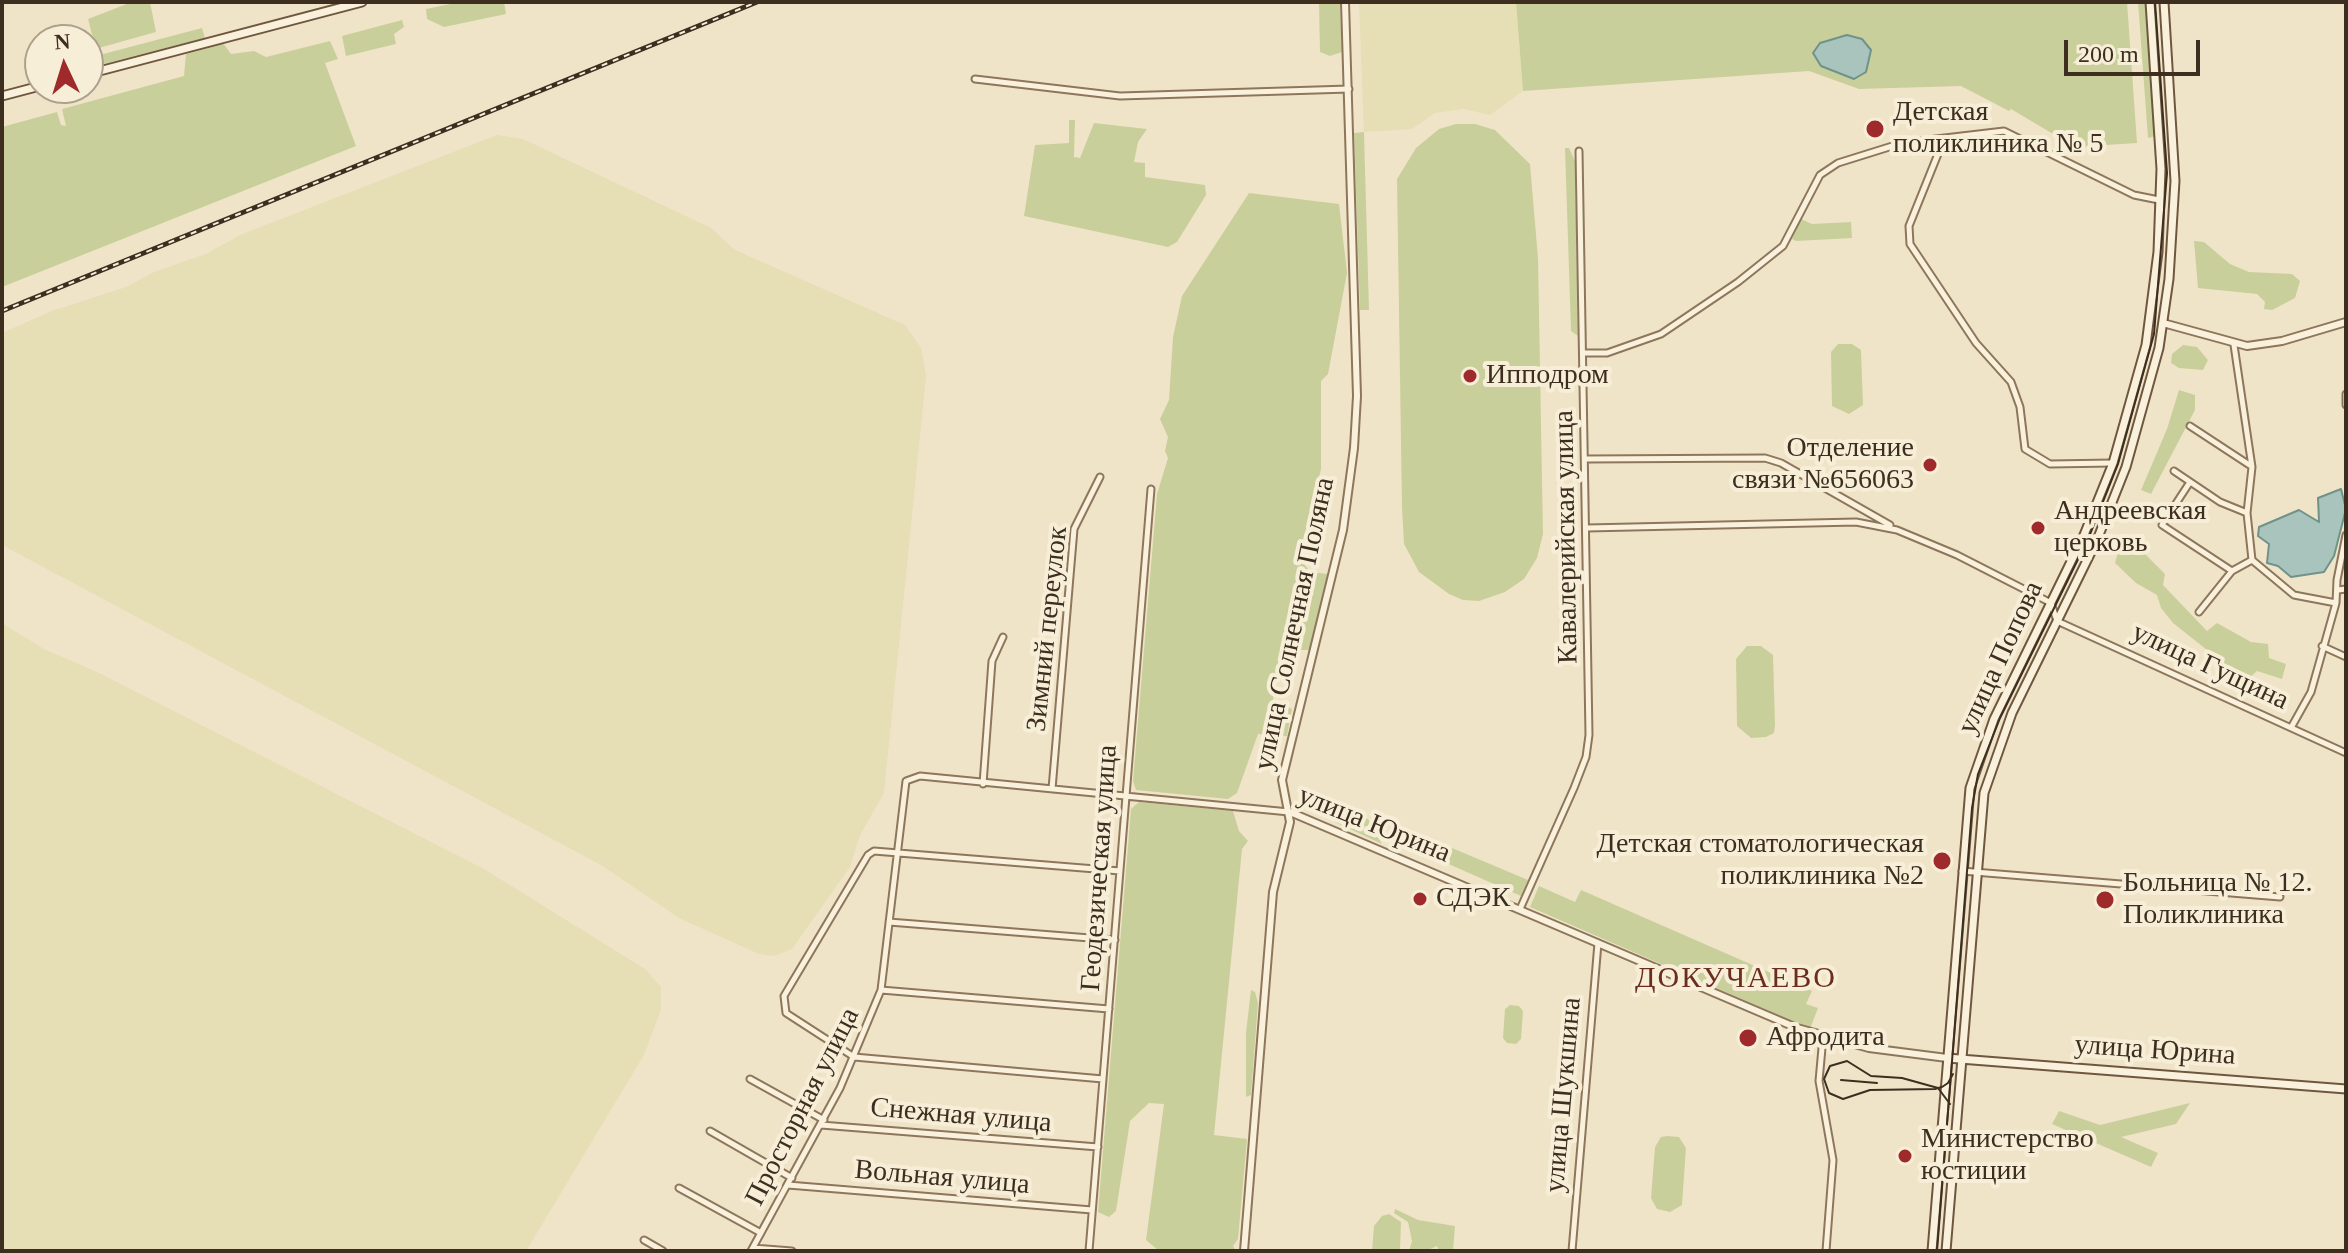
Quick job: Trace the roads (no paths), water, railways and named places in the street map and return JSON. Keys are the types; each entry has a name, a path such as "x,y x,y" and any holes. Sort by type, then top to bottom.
{"main road":[{"path":"104,70 362,2"},
{"name":"улица Попова","path":"1932,1251 1966,809 1979,759 1994,719 2084,535 2113,463 2135,391 2150,320 2160,200 2150,2"},
{"name":"улица Попова","path":"1946,1251 1976,872 1987,777 2012,713 2097,540 2126,467 2148,395 2163,323 2175,181 2164,2"},
{"path":"2,96 24,90"},
{"path":"2135,391 2148,395"},
{"name":"улица Юрина","path":"1947,1058 2346,1089"},
{"path":"1936,1187 1950,1187"}],"street":[{"name":"улица Солнечная Поляна","path":"1244,1251 1273,892 1290,812 1282,780 1343,530 1354,448 1357,396 1345,2"},
{"path":"975,79 1120,96 1350,89"},
{"path":"1583,353 1607,353 1661,334 1762,265 1783,246 1812,187 1838,163 1902,143 1995,131 2013,133 2134,195 2160,200"},
{"path":"1945,138 1909,226 1910,244 1976,343 2011,382 2020,407 2025,449 2050,464 2113,463"},
{"name":"Кавалерийская улица","path":"1520,909 1587,752 1590,648 1579,151"},
{"path":"2163,323 2234,345 2268,344 2346,322"},
{"path":"2234,345 2252,467 2247,513 2252,560 2294,595 2336,603"},
{"path":"2346,394 2346,405"},
{"path":"2190,426 2252,467"},
{"path":"1586,459 1765,458 1781,463 1897,530 1957,555 2051,603 2057,621"},
{"path":"2174,471 2220,502 2247,513"},
{"name":"Зимний переулок","path":"1052,789 1074,529 1100,477"},
{"path":"2190,482 2162,525 2232,571"},
{"name":"Геодезическая улица","path":"1089,1251 1151,489"},
{"path":"1587,528 1856,522 1897,530"},
{"path":"2292,726 2311,692 2336,603 2346,535"},
{"path":"2199,612 2232,571 2252,560"},
{"path":"2338,590 2346,589"},
{"name":"улица Гущина","path":"2057,621 2346,753"},
{"path":"983,784 992,661 1003,637"},
{"path":"2322,646 2346,657"},
{"name":"улица Юрина","path":"903,787 906,781 920,776 1290,812 1823,1037 1895,1052 1947,1058"},
{"name":"Просторная улица","path":"752,1249 822,1123 854,1057 881,990 903,787"},
{"path":"1103,1079 854,1057 786,1013 784,996 868,855 880,851 1120,871"},
{"path":"1961,871 2280,897"},
{"path":"889,922 1115,940"},
{"name":"улица Шукшина","path":"1572,1251 1598,943"},
{"path":"881,990 1109,1009"},
{"path":"1823,1037 1819,1081 1833,1160 1826,1251"},
{"name":"Снежная улица","path":"750,1079 822,1123 1098,1147"},
{"path":"710,1131 792,1178"},
{"name":"Вольная улица","path":"788,1185 1092,1210"},
{"path":"679,1188 761,1233"},
{"path":"644,1240 663,1251"},
{"path":"752,1249 792,1251"}],"water":[{"path":"1847,35 1862,39 1871,50 1866,72 1854,79 1821,66 1813,53 1820,43"},
{"path":"2341,489 2346,509 2334,556 2324,572 2291,577 2278,566 2267,563 2269,544 2258,536 2259,527 2299,510 2319,522 2318,498"}],"tram line":[{"path":"1937,1251 1972,808 1978,774 2000,718 2089,537 2118,464 2154,334 2167,173 2155,2"},
{"path":"1950,1104 1938,1088 1902,1078 1871,1076 1847,1061 1830,1066 1824,1079 1829,1093 1843,1099 1870,1090 1935,1089 1938,1088 1942,1087 1948,1083 1953,1074"},
{"path":"1841,1080 1877,1083"}],"railway":[{"path":"2,311 757,2"}],"place":[{"name":"Детская поликлиника № 5","path":"1875,129"},
{"name":"Ипподром","path":"1470,376"},
{"name":"Отделение связи №656063","path":"1930,465"},
{"name":"Андреевская церковь","path":"2038,528"},
{"name":"Детская стоматологическая поликлиника №2","path":"1942,861"},
{"name":"СДЭК","path":"1420,899"},
{"name":"Больница № 12. Поликлиника","path":"2105,900"},
{"name":"Афродита","path":"1748,1038"},
{"name":"Министерство юстиции","path":"1905,1156"}],"district":[{"name":"ДОКУЧАЕВО","path":"1736,979"}]}
